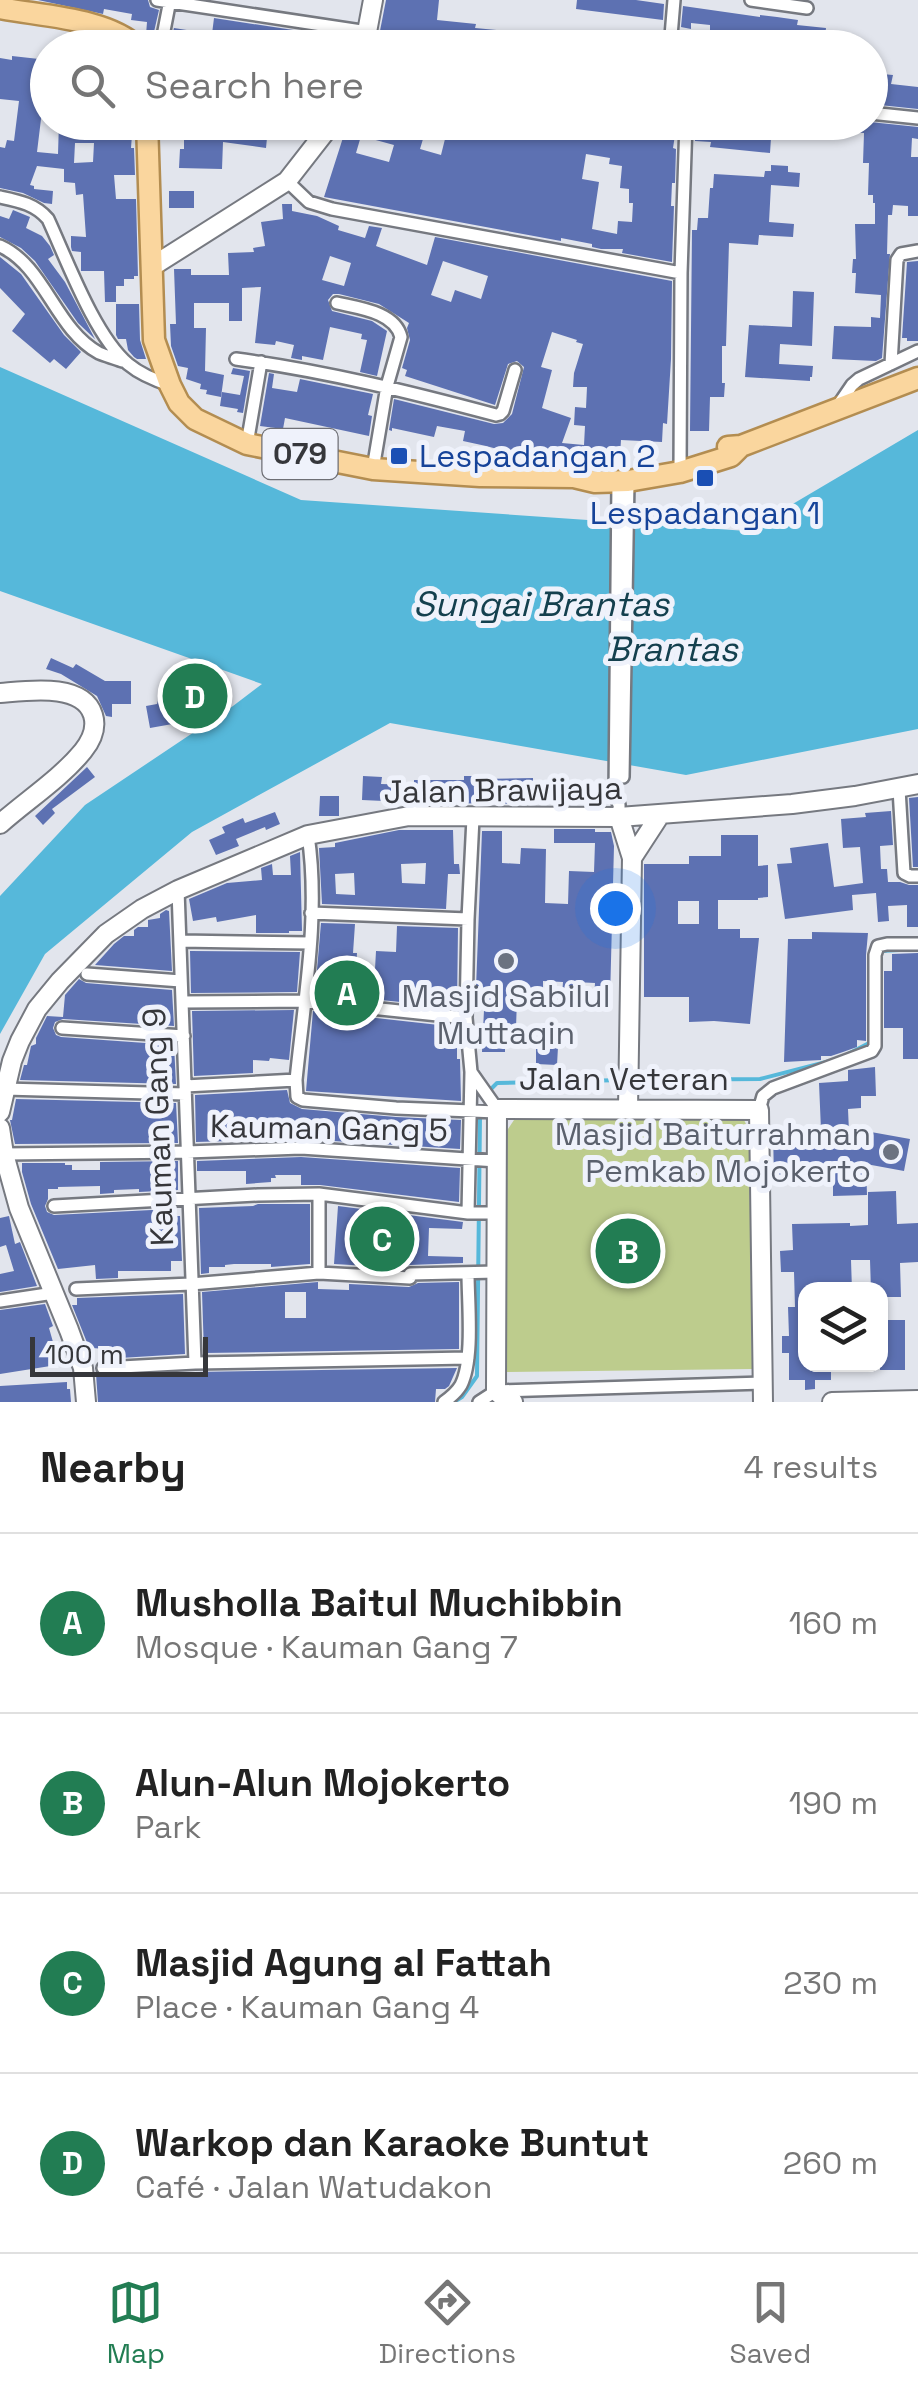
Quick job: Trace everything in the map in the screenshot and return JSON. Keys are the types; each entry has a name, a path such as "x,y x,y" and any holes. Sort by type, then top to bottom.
{"main road":[{"path":"368,30 373,0"},
{"path":"11,6 107,30"},
{"name":"079","path":"149,140 154,340 179,403 195,419 247,444 374,469 574,477 622,486 918,378"},
{"path":"153,266 287,180 319,140"},
{"name":"079","path":"574,477 680,466"},
{"path":"0,693 45,690 71,694 90,707 95,727 89,743 72,763 0,824"},
{"name":"Jalan Brawijaya","path":"0,1112 12,1062 28,1024 60,981 106,934 178,890 308,836 409,816 474,818 619,803 660,815 899,794 918,784"},
{"path":"619,803 632,858 628,1100"},
{"path":"632,858 660,815"},
{"name":"Jalan Veteran","path":"487,1109 628,1100 761,1103 763,1392"},
{"path":"487,1109 480,1160 479,1273 496,1390 513,1402"},
{"path":"0,1128 2,1155 19,1208 82,1368 86,1402"},
{"path":"832,1402 918,1400"}],"street":[{"path":"672,30 674,0"},
{"path":"751,0 807,8"},
{"path":"163,30 165,1 311,30"},
{"path":"888,114 918,118"},
{"path":"680,466 685,140"},
{"path":"287,180 309,202 332,209 681,273"},
{"path":"0,197 29,204 48,219 98,322 126,362"},
{"path":"0,246 17,256 86,343 146,376 170,384"},
{"path":"891,364 897,260 900,254 918,251"},
{"path":"337,303 388,319 400,331 374,469"},
{"path":"834,411 859,380 918,351"},
{"path":"236,359 387,386 498,415 503,411 515,370"},
{"path":"247,444 261,362"},
{"path":"619,803 622,486"},
{"path":"899,794 904,873 918,876"},
{"path":"474,818 466,1018 470,1072 487,1109"},
{"path":"308,836 312,912 297,1097 487,1109"},
{"name":"Kauman Gang 9","path":"178,890 195,1364"},
{"path":"312,912 468,919"},
{"path":"180,941 310,943"},
{"path":"761,1103 773,1088 872,1051 876,1041 878,946 918,944"},
{"path":"88,974 181,981"},
{"path":"182,1002 304,1001 466,1018"},
{"path":"62,1028 184,1036"},
{"path":"54,1206 319,1194 480,1213 480,1160 487,1109 481,1088 470,1072"},
{"path":"5,1089 185,1090 296,1080"},
{"name":"Kauman Gang 5","path":"2,1155 301,1148 480,1160"},
{"path":"318,1274 319,1194"},
{"path":"76,1289 318,1274 410,1278 410,1274 479,1273 460,1389 444,1402"},
{"path":"0,1301 54,1293"},
{"path":"102,1368 468,1358"},
{"path":"479,1402 496,1390 621,1386 763,1392"},
{"path":"621,1386 621,1402"}],"green space":[{"path":"742,1116 749,1130 752,1369 505,1372 506,1132 516,1117"}],"water":[{"name":"Brantas","path":"0,367 301,500 747,531 918,430 918,729 686,775 390,723 192,832 45,954 0,1034 0,896 85,805 262,684 0,591"}],"building":[{"path":"38,0 148,0 150,7 159,10 154,30 146,30 147,22 131,20 132,14 104,9 103,14"},
{"path":"386,0 439,0 437,20 497,30 380,30"},
{"path":"577,0 664,4 663,20 576,9"},
{"path":"683,6 798,20 797,25 826,28 710,30 710,25 691,23 691,29 681,27"},
{"path":"214,18 293,30 212,30"},
{"path":"0,58 30,58 30,140 38,140 37,152 58,154 58,140 132,140 135,175 114,175 116,199 136,199 138,276 124,279 124,286 116,286 116,302 105,302 104,271 81,271 81,252 72,251 71,236 86,237 83,194 76,195 75,183 64,182 64,169 37,166 30,185 53,191 52,204 0,188 0,147 5,148 7,140 14,141 19,101 0,99","holes":["75,143 94,143 93,162 74,163"]},
{"path":"888,75 893,75 891,84 918,87 918,109 888,106"},
{"path":"888,124 918,127 918,139 912,138 911,157 918,157 918,216 908,216 908,206 893,205 892,215 888,215 890,254 882,358 832,359 834,326 871,327 871,317 880,318 881,295 855,293 856,273 852,273 856,259 855,224 875,224 875,203 873,195 868,195 869,163 863,163 864,140 888,140"},
{"path":"184,140 267,140 266,148 223,142 222,169 179,168 180,149 184,149"},
{"path":"342,140 360,140 356,153 389,162 394,145 376,140 423,140 420,149 441,155 445,140 674,140 672,262 622,253 623,249 324,197","holes":["586,154 610,158 609,164 622,166 620,188 629,189 632,222 618,221 617,234 592,229 599,182 582,179"]},
{"path":"771,140 770,153 710,147 711,142 695,141"},
{"path":"771,165 788,166 788,172 800,173 799,187 771,185 769,222 794,224 793,237 759,235 758,245 729,243 726,346 722,346 724,397 710,397 709,431 690,431 692,230 697,230 698,218 708,218 714,174 764,177 765,171 771,171"},
{"path":"169,191 194,191 194,208 169,208"},
{"path":"282,204 292,204 292,211 317,216 339,226 338,230 365,238 369,226 382,228 376,246 427,265 435,237 672,281 667,424 663,423 662,442 621,440 620,455 582,458 501,453 463,441 465,431 437,426 434,437 389,430 394,399 503,423 512,414 524,367 517,361 508,364 495,405 405,376 407,370 402,368 410,340 409,323 379,304 339,294 328,300 332,311 372,321 387,331 377,376 360,372 367,340 361,339 362,334 330,327 323,360 291,358 294,345 276,341 275,345 255,343 261,287 242,288 242,321 229,321 229,303 194,303 194,328 206,328 205,371 224,375 221,397 206,394 207,390 200,389 201,384 186,379 188,368 178,366 171,346 170,324 176,324 174,269 191,269 191,275 229,275 228,253 254,252 253,248 265,246 261,222 283,219","holes":["330,256 351,263 344,286 322,280","443,261 488,276 481,299 455,290 451,302 431,295","552,332 583,344 573,387 587,387 586,408 575,407 574,425 585,426 584,445 562,443 571,418 542,408 552,370 541,367"]},
{"path":"13,210 30,217 26,228 42,236 50,246 54,255 48,259 65,282 95,339 78,323 35,261 0,237 0,216 9,219"},
{"path":"0,257 21,274 64,335 81,352 66,369 54,359 50,363 12,331 25,314 0,288"},
{"path":"918,261 918,341 907,341 902,338 907,262"},
{"path":"793,291 814,292 812,346 780,344 779,364 813,366 810,381 745,377 749,325 792,327"},
{"path":"116,304 139,304 140,340 146,359 134,357 126,339 118,339"},
{"path":"233,368 250,371 243,413 220,406 222,392 240,395 244,376 231,374"},
{"path":"269,373 274,374 272,388 297,392 300,379 373,394 369,436 285,418 283,429 260,426"},
{"path":"51,658 73,668 76,664 105,681 131,681 131,704 112,704 112,717 106,716 97,696 46,669"},
{"path":"166,675 207,688 201,706 173,697 178,723 150,728 146,706 157,704"},
{"path":"87,767 95,777 52,809 55,813 43,825 35,816"},
{"path":"363,776 382,777 381,784 414,785 414,780 464,780 464,776 533,778 533,788 547,789 546,804 362,800"},
{"path":"320,796 339,796 339,816 319,816"},
{"path":"918,797 918,867 913,867 909,798"},
{"path":"891,811 893,845 880,846 881,869 887,869 888,882 918,885 918,927 907,927 907,905 888,906 889,921 878,922 876,893 852,895 853,910 785,919 777,864 792,863 790,848 828,843 834,887 863,883 860,847 843,848 841,819"},
{"path":"275,812 280,824 236,839 239,846 216,855 209,840 225,833 222,827"},
{"path":"554,829 611,832 614,846 610,999 594,999 595,983 575,982 575,995 562,995 563,982 543,981 543,999 517,998 516,1028 505,1028 505,1052 482,1052 485,989 476,988 482,831 502,831 502,863 520,864 521,848 546,849 545,903 568,904 569,871 594,872 595,843 554,843"},
{"path":"399,830 453,830 454,864 459,864 460,874 448,874 446,909 322,904 319,848 335,847 335,843","holes":["426,863 425,884 402,883 401,864","354,873 355,895 336,894 335,874"]},
{"path":"721,835 758,835 758,866 768,865 768,897 718,900 718,929 740,929 740,938 759,938 750,1024 689,1022 689,997 644,997 644,864 689,864 689,856 721,856","holes":["678,901 699,901 699,924 678,924"]},
{"path":"300,852 302,931 256,933 256,915 217,922 216,917 193,921 189,899 227,883 262,880 261,868 272,864 273,875 291,875 290,856"},
{"path":"166,910 172,971 95,965 124,936 134,936 134,930 148,927 148,920 160,918"},
{"path":"321,923 355,924 356,968 375,969 376,951 396,952 397,926 458,928 457,1008 315,993"},
{"path":"812,932 868,933 866,1041 857,1040 857,1047 821,1056 821,1060 784,1062 788,939 812,939"},
{"path":"190,951 300,952 297,992 191,993"},
{"path":"918,953 918,1059 903,1059 903,1028 884,1028 884,971 892,971 892,954"},
{"path":"79,979 86,983 172,990 174,1026 63,1019 55,1022 53,1028 61,1037 174,1045 176,1084 20,1080 31,1046 36,1044 47,1016 63,1017 65,995"},
{"path":"294,1010 289,1060 253,1060 253,1073 194,1076 192,1011"},
{"path":"313,1011 457,1027 461,1101 306,1091"},
{"path":"536,1046 558,1047 557,1065 536,1064"},
{"path":"875,1067 876,1096 861,1096 861,1108 848,1109 849,1132 910,1139 904,1171 866,1164 867,1195 833,1196 833,1184 778,1184 774,1180 773,1130 821,1130 819,1083 848,1081 848,1070"},
{"path":"287,1090 290,1103 302,1109 461,1120 460,1149 301,1139 196,1142 195,1095"},
{"path":"16,1099 176,1103 178,1143 15,1144 10,1120"},
{"path":"301,1157 460,1168 459,1202 301,1185 301,1175 275,1175 271,1182 246,1184 246,1171 197,1171 197,1161"},
{"path":"178,1161 178,1190 114,1190 100,1194 100,1186 58,1187 48,1189 45,1206 54,1215 171,1209 171,1216 180,1216 182,1261 171,1261 171,1271 118,1271 118,1278 96,1279 95,1265 58,1269 31,1204 22,1163 65,1163 72,1165 72,1170 100,1170 100,1162"},
{"path":"896,1191 897,1224 918,1223 918,1262 900,1263 901,1297 888,1297 888,1282 871,1282 870,1260 851,1260 852,1282 798,1282 798,1372 831,1372 831,1380 815,1380 815,1389 805,1390 805,1380 789,1380 789,1353 782,1353 782,1336 789,1336 788,1307 795,1307 794,1272 781,1272 780,1251 793,1250 792,1224 868,1225 868,1192"},
{"path":"310,1204 310,1264 234,1264 209,1267 209,1273 201,1274 199,1208"},
{"path":"338,1206 463,1222 462,1229 429,1228 428,1256 463,1257 463,1263 403,1268 334,1264"},
{"path":"9,1216 15,1244 20,1242 37,1286 0,1292 0,1274 14,1271 6,1245 0,1247 0,1218"},
{"path":"318,1282 318,1289 349,1290 349,1284 409,1287 418,1283 459,1282 459,1349 204,1353 202,1292","holes":["285,1292 306,1292 306,1318 285,1318"]},
{"path":"183,1294 185,1354 120,1358 120,1350 92,1348 72,1305 77,1305 77,1298"},
{"path":"45,1304 53,1326 49,1328 55,1349 61,1348 63,1364 0,1374 0,1310"},
{"path":"888,1320 905,1320 905,1370 888,1370"},
{"path":"457,1368 449,1386 436,1389 435,1402 98,1402 96,1374 104,1377"},
{"path":"67,1382 71,1402 0,1402 0,1386"}],"waterway":[{"path":"881,951 917,949"},
{"path":"848,1054 871,1042"},
{"path":"632,1080 760,1079 830,1061"},
{"path":"490,1090 497,1083 623,1080"},
{"path":"454,1402 477,1376 480,1116"}],"place":[{"name":"Lespadangan 2","path":"399,456"},
{"name":"Lespadangan 1","path":"705,478"},
{"name":"Warkop dan Karaoke Buntut","path":"195,696"},
{"name":"Masjid Sabilul Muttaqin","path":"506,961"},
{"name":"Musholla Baitul Muchibbin","path":"347,993"},
{"name":"Masjid Baiturrahman Pemkab Mojokerto","path":"891,1152"},
{"name":"Masjid Agung al Fattah","path":"382,1239"},
{"name":"Alun-Alun Mojokerto","path":"628,1251"}],"water label":[{"name":"Sungai Brantas","path":"541,604"}]}
